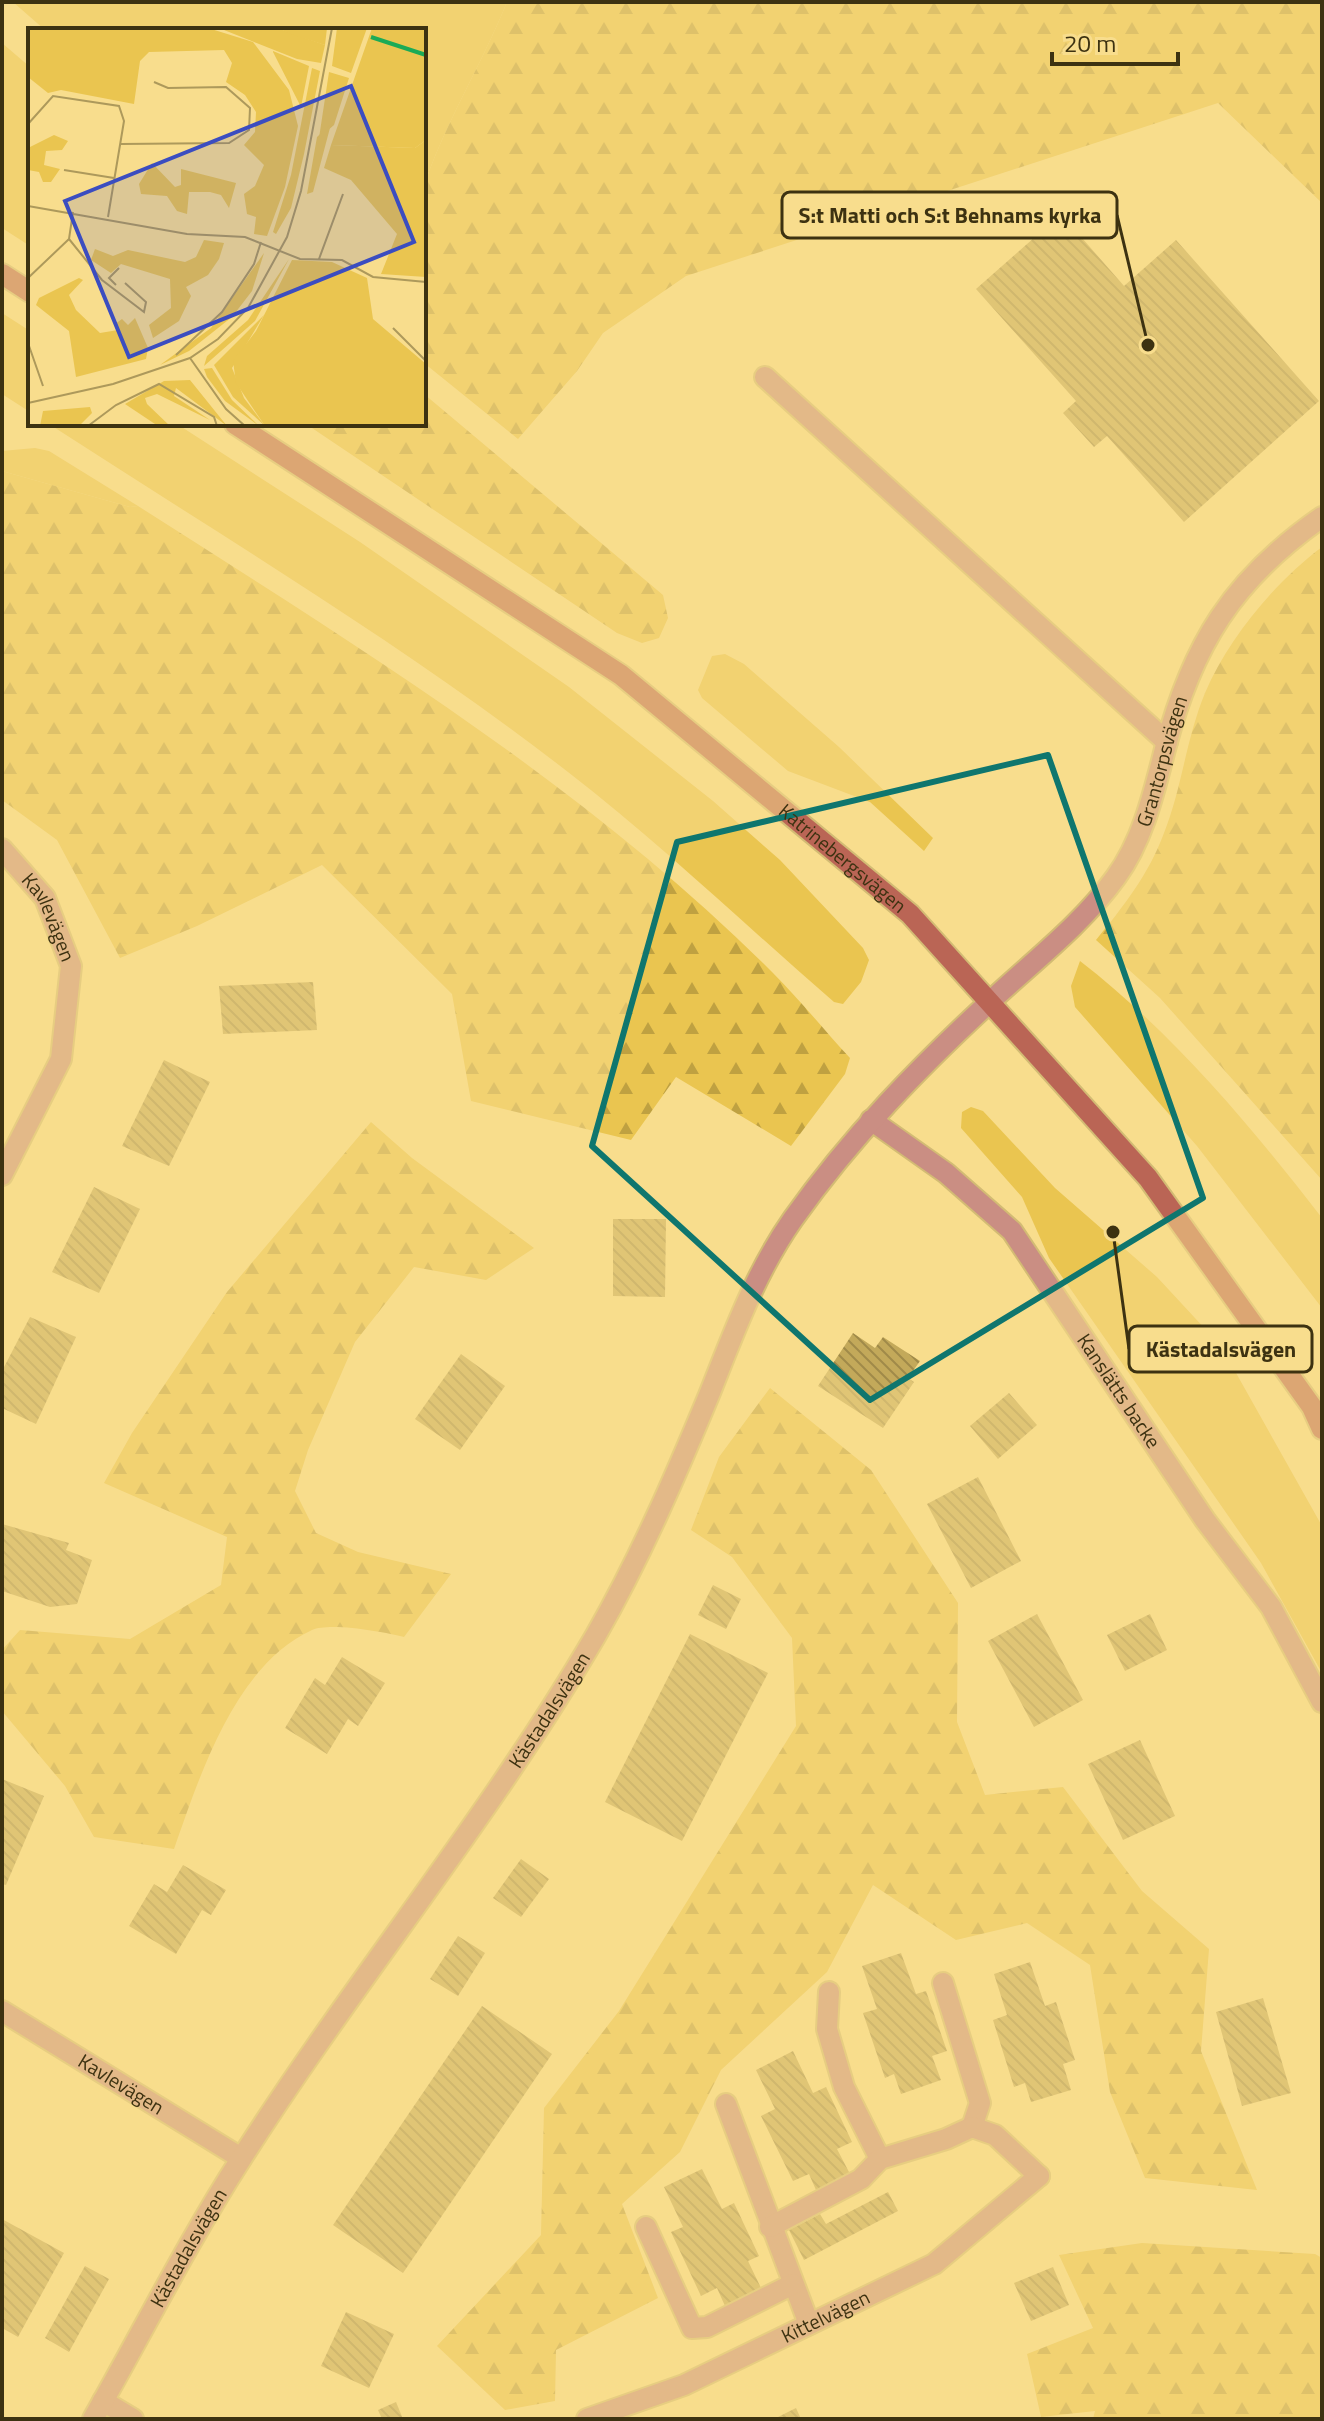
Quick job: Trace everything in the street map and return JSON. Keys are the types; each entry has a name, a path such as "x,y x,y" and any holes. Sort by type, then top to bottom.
{"street":[{"path":"2,274 28,291"},
{"path":"765,377 1167,742"},
{"name":"Katrinebergsvägen","path":"238,426 621,675 910,914 1148,1178 1312,1407 1322,1429"},
{"name":"Grantorpsvägen","path":"991,1001 1066,932 1127,862 1153,798 1191,667 1216,619 1244,582 1275,552 1322,517"},
{"name":"Kavlevägen","path":"2,849 45,898 71,966 61,1059 2,1175"},
{"name":"Kästadalsvägen","path":"98,2410 241,2158 546,1716 644,1546 755,1283 791,1221 897,1091 991,1001"},
{"name":"Kanslätts backe","path":"871,1120 946,1173 1012,1231 1205,1520 1271,1607 1322,1702"},
{"path":"770,2227 861,2179 880,2159 946,2139 972,2127 980,2103 943,1983"},
{"path":"829,1992 827,2029 844,2087 880,2159"},
{"name":"Kavlevägen","path":"2,2011 241,2158"},
{"path":"726,2104 809,2324"},
{"name":"Kittelvägen","path":"587,2419 684,2385 934,2264 1039,2176 995,2135 972,2127"},
{"path":"646,2227 692,2328 707,2327 793,2284"},
{"path":"98,2410 133,2419"}],"highlighted area":[{"path":"1048,755 1203,1198 870,1400 592,1146 677,842"}],"green space":[{"path":"13,2 507,2 442,139 426,181 426,28 43,28"},
{"path":"507,2 1322,2 1322,203 1218,103 686,276 603,333 577,371 518,439 426,365 426,181 442,139"},
{"path":"2,43 28,65 28,245 2,228"},
{"path":"2,313 28,330 28,411 2,394"},
{"path":"426,396 663,595 668,618 659,638 642,643 617,633 309,426 426,426"},
{"path":"52,426 180,426 360,542 569,687 713,801 780,860 863,948 869,960 861,982 843,1004 834,1002 636,827 568,772 442,680 312,592"},
{"path":"35,448 49,451 138,506 130,507 2,471 2,451"},
{"path":"2,471 130,507 138,506 387,666 468,722 626,841 701,905 783,983 850,1058 845,1074 791,1146 676,1077 631,1140 471,1101 452,994 322,865 197,926 120,958 57,840 2,800"},
{"path":"1322,547 1322,1180 1160,998 1096,940 1134,890 1158,848 1199,710 1226,652 1270,594"},
{"path":"725,654 744,664 839,747 933,838 924,851 870,802 788,771 702,698 698,690 712,656"},
{"path":"1080,961 1178,1049 1267,1149 1322,1218 1322,1308 1197,1146 1075,1007 1071,986"},
{"path":"971,1107 983,1111 1055,1188 1157,1277 1207,1331 1231,1364 1322,1526 1322,1673 1261,1563 1049,1258 1022,1197 961,1128 962,1112"},
{"path":"371,1122 412,1158 534,1248 486,1280 414,1267 355,1342 308,1450 295,1491 316,1533 358,1552 451,1574 404,1637 331,1627 312,1630 285,1646 241,1695 224,1725 196,1788 174,1849 94,1837 65,1786 2,1711 2,1650 20,1630 130,1639 221,1585 227,1537 104,1483 132,1433 227,1292"},
{"path":"770,1388 871,1470 958,1603 957,1722 985,1795 1063,1787 1142,1891 1209,1949 1201,2051 1257,2190 1145,2178 1110,2092 1090,1965 1027,1923 956,1940 873,1885 827,1972 721,2070 680,2152 622,2204 658,2298 556,2350 555,2401 505,2410 437,2346 541,2235 544,2108 619,2011 796,1726 792,1638 732,1557 691,1530 719,1457"},
{"path":"1142,2243 1315,2254 1322,2258 1322,2419 1093,2419 1095,2411 1041,2417 1027,2354 1093,2328 1059,2255"}],"building":[{"path":"1061,214 1124,286 1176,240 1319,401 1184,522 1107,436 1094,447 1063,413 1076,401 976,289"},
{"path":"313,982 317,1030 223,1034 219,986"},
{"path":"164,1060 210,1082 169,1166 122,1146"},
{"path":"94,1187 140,1209 99,1293 52,1272"},
{"path":"613,1219 666,1219 665,1297 613,1296"},
{"path":"30,1317 76,1337 36,1424 2,1408 2,1371"},
{"path":"853,1333 875,1348 883,1337 920,1361 908,1378 914,1382 883,1428 818,1386"},
{"path":"461,1354 505,1386 460,1450 415,1419"},
{"path":"1009,1393 1037,1425 998,1459 970,1426"},
{"path":"978,1477 1021,1561 971,1588 927,1504"},
{"path":"2,1524 69,1543 66,1550 92,1560 77,1604 50,1607 2,1591"},
{"path":"713,1585 741,1599 726,1629 698,1615"},
{"path":"1037,1614 1083,1700 1034,1727 988,1641"},
{"path":"1150,1614 1167,1650 1125,1671 1107,1635"},
{"path":"690,1634 768,1673 682,1841 605,1802"},
{"path":"342,1657 385,1683 358,1726 348,1719 327,1754 285,1728 315,1678 325,1685"},
{"path":"1140,1740 1175,1816 1123,1840 1088,1764"},
{"path":"2,1779 44,1796 6,1885 2,1884"},
{"path":"521,1859 549,1879 521,1917 493,1898"},
{"path":"183,1865 226,1890 211,1915 202,1910 176,1954 129,1926 154,1884 167,1892"},
{"path":"458,1936 485,1953 458,1996 430,1979"},
{"path":"901,1953 916,1994 926,1991 947,2051 932,2056 941,2080 901,2094 894,2074 885,2078 863,2013 877,2009 862,1966"},
{"path":"1030,1962 1045,2006 1056,2002 1075,2060 1063,2064 1071,2090 1031,2102 1025,2083 1014,2087 993,2020 1007,2015 994,1974"},
{"path":"1263,1998 1291,2093 1242,2106 1216,2012"},
{"path":"482,2006 552,2054 403,2273 333,2225"},
{"path":"793,2051 813,2093 826,2087 852,2142 837,2149 850,2174 816,2190 809,2174 793,2181 761,2116 775,2109 756,2070"},
{"path":"702,2169 722,2209 734,2203 759,2256 748,2261 761,2288 725,2306 717,2288 701,2296 671,2232 683,2227 664,2187"},
{"path":"888,2192 898,2211 804,2260 789,2230 820,2214 826,2224"},
{"path":"2,2219 64,2253 18,2337 2,2328"},
{"path":"85,2266 109,2279 69,2352 45,2338"},
{"path":"1053,2267 1069,2305 1031,2321 1014,2283"},
{"path":"346,2312 394,2334 369,2388 321,2366"},
{"path":"396,2402 403,2419 382,2419 378,2410"},
{"path":"796,2408 801,2419 774,2419"}],"place":[{"name":"S:t Matti och S:t Behnams kyrka","path":"1148,345"},
{"name":"Kästadalsvägen","path":"1113,1232"}]}
